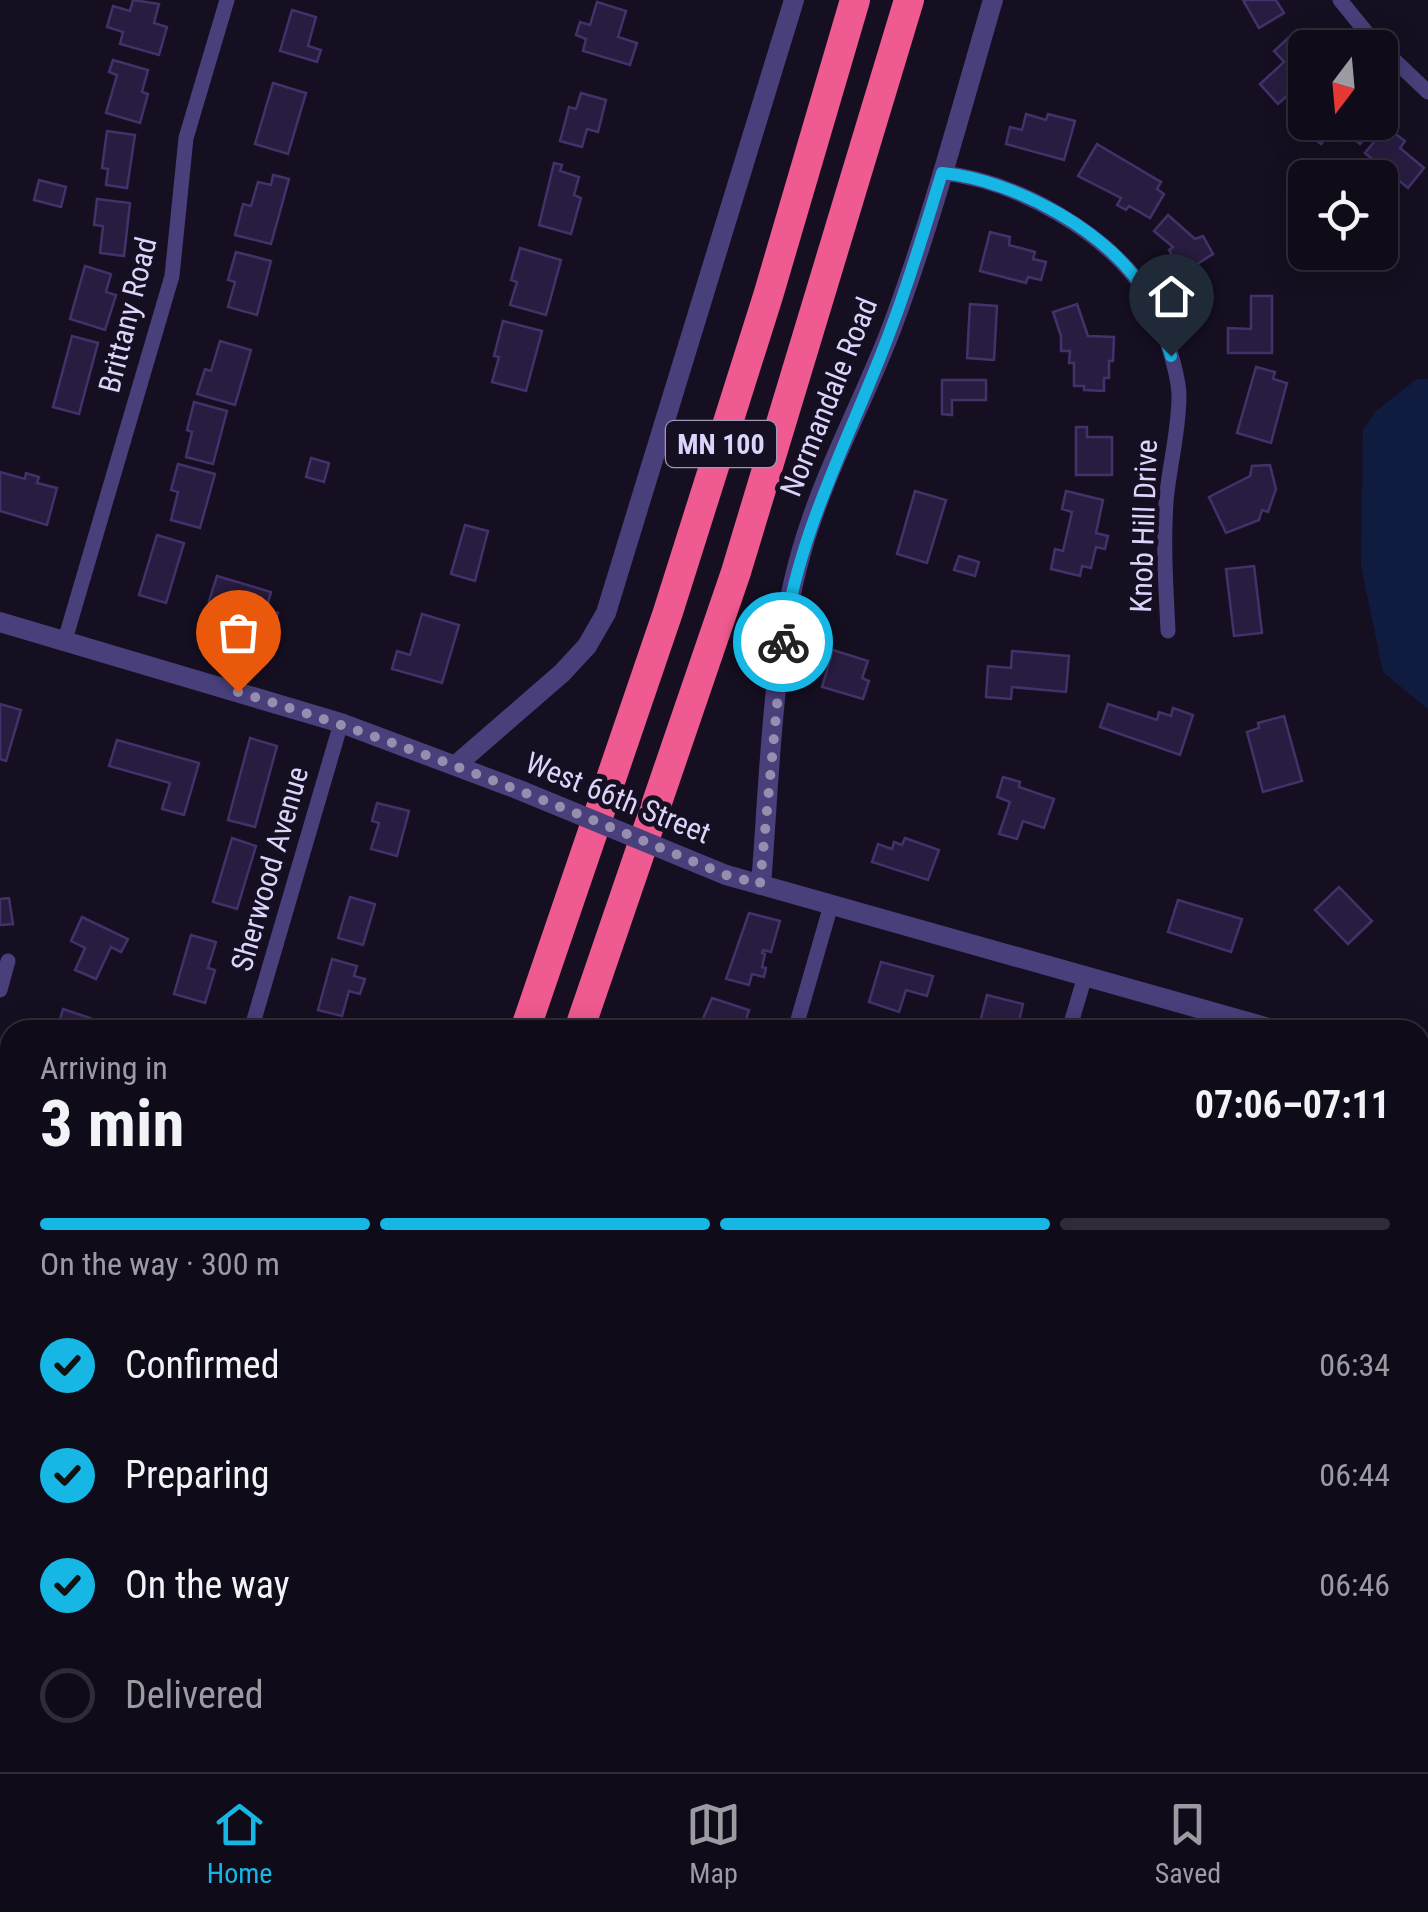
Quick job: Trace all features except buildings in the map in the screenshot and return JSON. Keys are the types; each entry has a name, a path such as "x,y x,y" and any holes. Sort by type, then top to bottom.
{"highway":[{"name":"MN 100","path":"527,1020 668,612 856,0"},
{"name":"MN 100","path":"582,1020 736,572 909,0"},
{"path":"894,51 921,0"}],"street":[{"name":"Brittany Road","path":"65,640 172,276 186,138 227,0"},
{"path":"456,765 562,673 586,646 606,612 794,0"},
{"name":"Normandale Road","path":"760,884 778,672 801,551 892,327 993,0"},
{"path":"1340,0 1371,38 1428,92"},
{"name":"Knob Hill Drive","path":"942,173 1008,191 1060,213 1095,238 1128,270 1154,308 1171,356 1179,395 1166,504 1164,569 1168,631"},
{"name":"West 66th Street","path":"0,622 341,723 517,789 726,875 1241,1020"},
{"name":"Sherwood Avenue","path":"254,1020 341,723"},
{"path":"798,1020 831,905"},
{"path":"0,990 8,962"},
{"path":"1072,1020 1085,976"}],"water":[{"path":"1417,379 1428,379 1428,709 1383,672 1361,566 1363,430 1376,411"}],"way so far":[{"path":"238,692 341,723 456,765 726,875 760,884 783,642"}],"route":[{"path":"783,642 801,551 892,327 942,173 1008,191 1060,213 1095,238 1148,296 1162,324 1171,356"}]}
